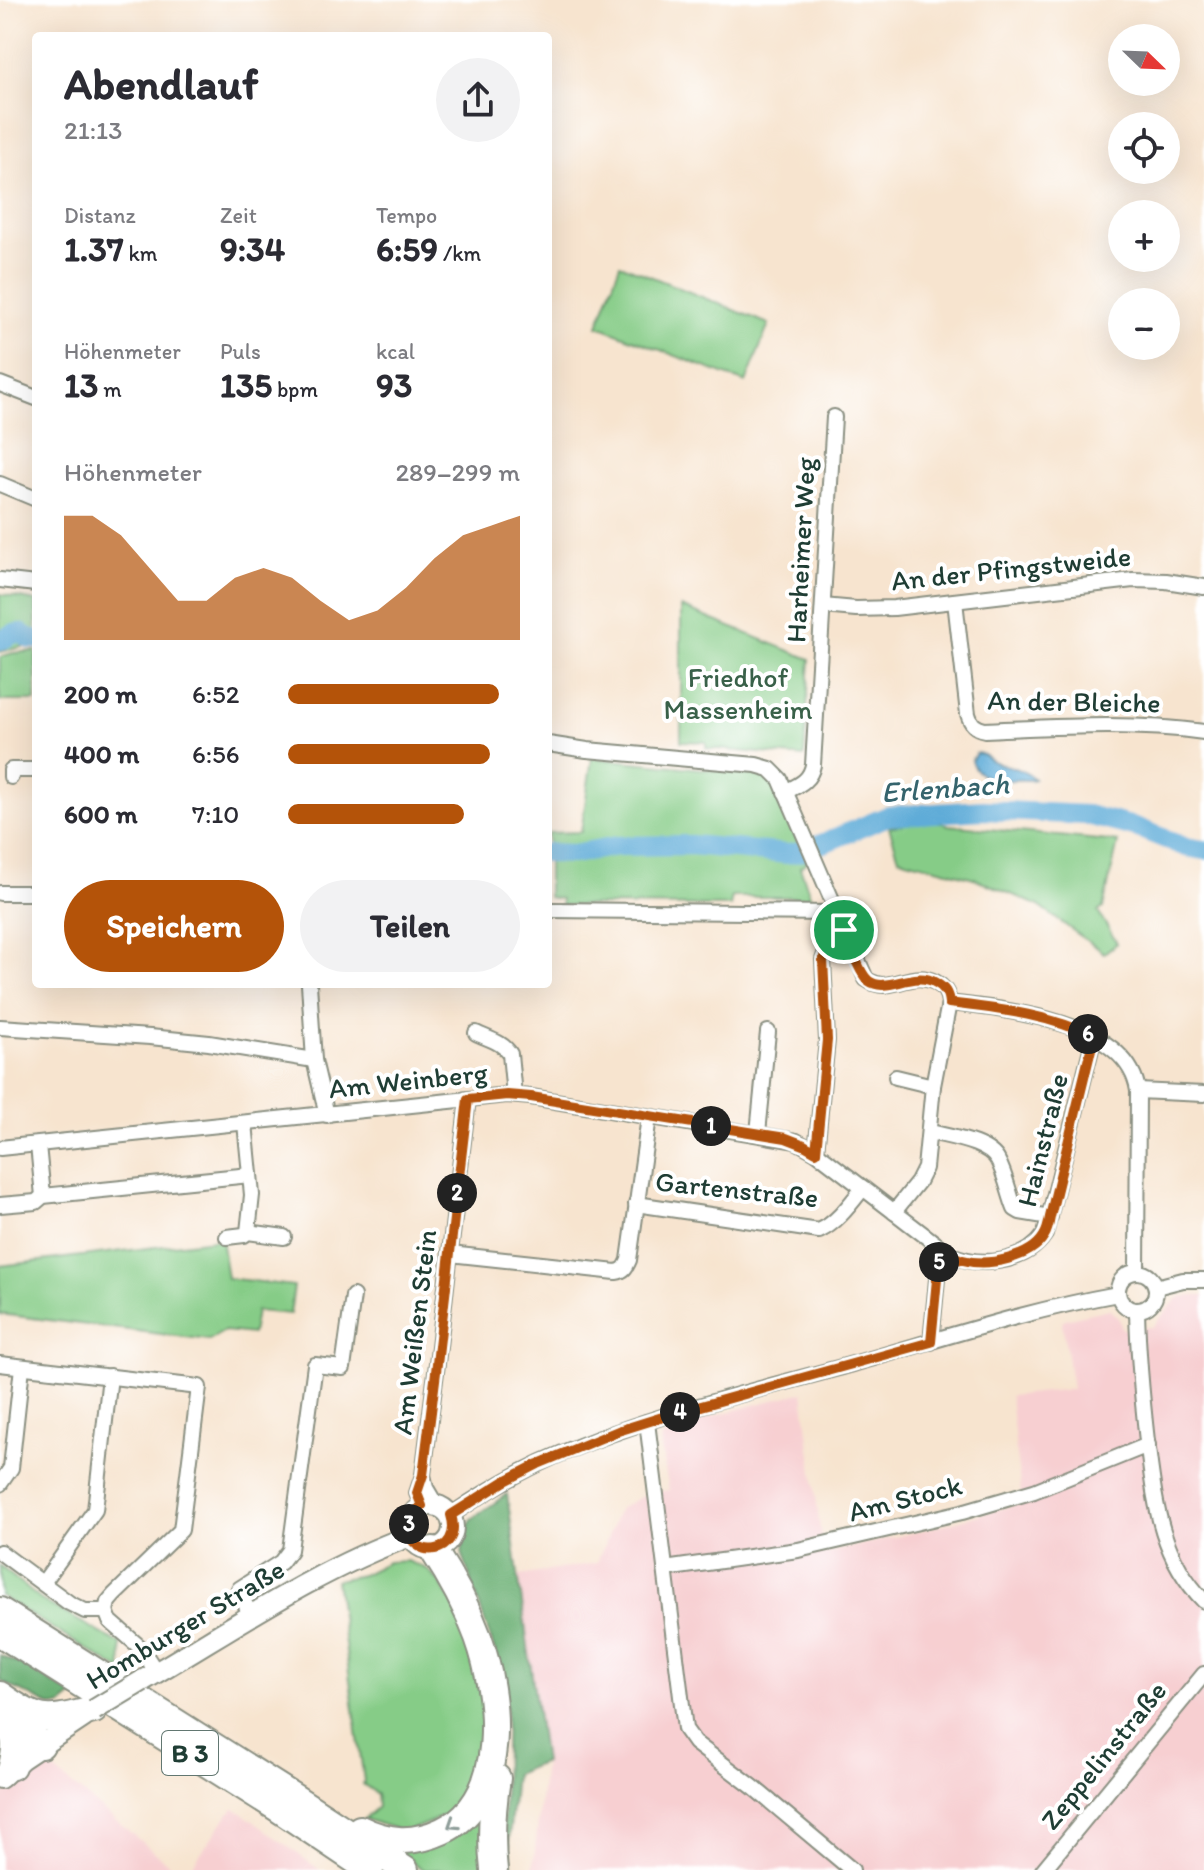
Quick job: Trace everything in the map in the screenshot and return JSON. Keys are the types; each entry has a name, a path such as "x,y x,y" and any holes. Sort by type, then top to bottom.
{"highway":[{"path":"295,1798 380,1838 406,1841 429,1837 453,1826 470,1812 481,1795 490,1773 493,1743 487,1670 479,1638 444,1566 438,1523"},
{"path":"438,1523 488,1642 496,1684 500,1729 491,1823 494,1870"},
{"name":"B 3","path":"0,1611 405,1870"},
{"name":"B 3","path":"0,1633 370,1870"},
{"path":"0,1695 16,1740 6,1772"},
{"path":"8,1712 54,1719 94,1710"},
{"path":"8,1712 36,1729 41,1745"}],"street":[{"path":"0,384 32,396"},
{"name":"Harheimer Weg","path":"785,792 807,780 813,765 834,417"},
{"path":"0,484 32,497"},
{"path":"0,580 32,584"},
{"name":"An der Pfingstweide","path":"823,606 883,609 1133,580 1180,582 1204,587"},
{"name":"An der Bleiche","path":"955,601 968,714 970,721 979,729 1103,725 1204,732"},
{"path":"552,745 764,766 776,774 785,792 866,979 873,984 885,985 916,978 927,979 945,989 949,1003 933,1086 927,1161 922,1175 894,1212"},
{"path":"11,777 11,770 32,770"},
{"path":"0,893 32,893"},
{"path":"552,910 836,913"},
{"path":"816,1152 827,1040 823,960 829,944 844,930"},
{"path":"309,988 314,1060 327,1115"},
{"path":"949,1003 1023,1013 1065,1024 1094,1037 1126,1063 1138,1091 1137,1272"},
{"path":"0,1027 209,1043 314,1060"},
{"path":"758,1133 768,1032"},
{"path":"476,1033 507,1049 514,1095"},
{"name":"Hainstraße","path":"816,1152 949,1254 968,1261 1014,1257 1043,1238 1094,1037"},
{"path":"896,1077 933,1086"},
{"path":"1138,1091 1204,1094"},
{"name":"Am Weinberg","path":"0,1148 514,1095 758,1133 792,1140 816,1152"},
{"name":"Am Weißen Stein","path":"438,1523 423,1475 468,1099"},
{"name":"Gartenstraße","path":"450,1254 621,1271 629,1260 649,1117"},
{"path":"245,1123 252,1195 248,1232"},
{"path":"930,1132 993,1152 1015,1209 1050,1217"},
{"path":"38,1145 43,1196"},
{"path":"0,1205 36,1202 43,1196 250,1175"},
{"name":"Gartenstraße","path":"636,1204 819,1231 841,1214 863,1188"},
{"path":"227,1237 248,1232 284,1237"},
{"path":"931,1342 940,1248"},
{"path":"1137,1272 1148,1275 1156,1287 1153,1303 1137,1311 1124,1306 1118,1294 1122,1279 1127,1274 1137,1272"},
{"path":"1156,1287 1183,1280 1204,1280"},
{"path":"438,1523 416,1510 409,1522 410,1536 419,1547 438,1523 505,1481 596,1439 1001,1321 1118,1294"},
{"path":"250,1615 239,1589 281,1562 290,1550 315,1365 343,1368 353,1296"},
{"path":"1137,1311 1140,1378 1155,1503 1164,1536 1183,1575 1204,1601"},
{"path":"0,1364 199,1387 181,1530 114,1595 106,1611 110,1621 141,1648 150,1677"},
{"path":"0,1484 11,1468 22,1367"},
{"path":"43,1583 95,1510 110,1376"},
{"path":"647,1422 685,1729 695,1743 852,1870"},
{"name":"Am Stock","path":"665,1569 798,1550 948,1515 1034,1491 1148,1445"},
{"name":"Homburger Straße","path":"6,1772 94,1710 250,1615 332,1570 410,1536"},
{"path":"0,1552 69,1603 85,1611 106,1611"},
{"name":"Zeppelinstraße","path":"1043,1870 1204,1674"}],"shaded area":[{"path":"1204,1296 1204,1870 533,1870 544,1762 519,1576 597,1563 619,1509 648,1493 669,1490 661,1447 669,1428 803,1392 823,1554 920,1531 1022,1503 1010,1396 1072,1389 1062,1322 1065,1319 1109,1309 1119,1319 1122,1329 1152,1327 1178,1298"},
{"path":"43,1762 176,1870 0,1870 0,1797"},
{"path":"235,1808 320,1870 189,1870"}],"green space":[{"path":"620,264 769,324 746,383 598,326"},
{"path":"0,594 32,600 32,645 0,652"},
{"name":"Friedhof Massenheim","path":"681,607 810,659 804,757 706,748 706,742 681,741"},
{"path":"32,651 32,701 0,701 0,657"},
{"path":"592,758 754,774 766,778 774,787 807,862 800,867 811,897 732,897 730,906 561,905 561,899 552,898 552,833 581,832"},
{"path":"930,819 948,825 1118,842 1103,908 1098,912 1117,943 1104,953 1039,906 974,878 899,858 889,827"},
{"path":"221,1239 227,1278 294,1286 290,1314 256,1311 252,1334 225,1331 209,1340 0,1314 0,1266"},
{"path":"507,1494 544,1762 515,1774 509,1840 512,1867 502,1870 506,1707 498,1661 462,1553 465,1533 472,1519"},
{"path":"407,1561 427,1569 440,1583 459,1614 484,1706 484,1765 463,1808 406,1832 364,1819 378,1807 377,1794 363,1784 336,1580 362,1575 388,1562"},
{"path":"0,1566 41,1600 121,1644 122,1671 0,1596"},
{"path":"0,1655 73,1696 61,1706 51,1706 0,1681"},
{"path":"484,1801 484,1870 424,1870 387,1845"}],"water":[{"path":"976,753 1034,779 1001,780 983,776 971,761"}],"waterway":[{"name":"Erlenbach","path":"0,641 21,633 32,639"},
{"name":"Erlenbach","path":"552,853 573,854 617,846 691,845 788,854 888,816 983,810 1087,815 1204,850"}],"route":[{"path":"844,930 866,979 873,984 885,985 916,978 932,980 945,989 949,1003 1023,1013 1065,1024 1094,1037 1043,1238 1019,1256 1003,1260 962,1260 940,1248 931,1342 669,1415 596,1439 505,1481 451,1515 453,1532 440,1548 419,1547 410,1536 409,1522 422,1506 417,1493 423,1475 468,1099 507,1095 531,1097 786,1138 816,1152 827,1040 823,960 829,944 844,930"}]}
